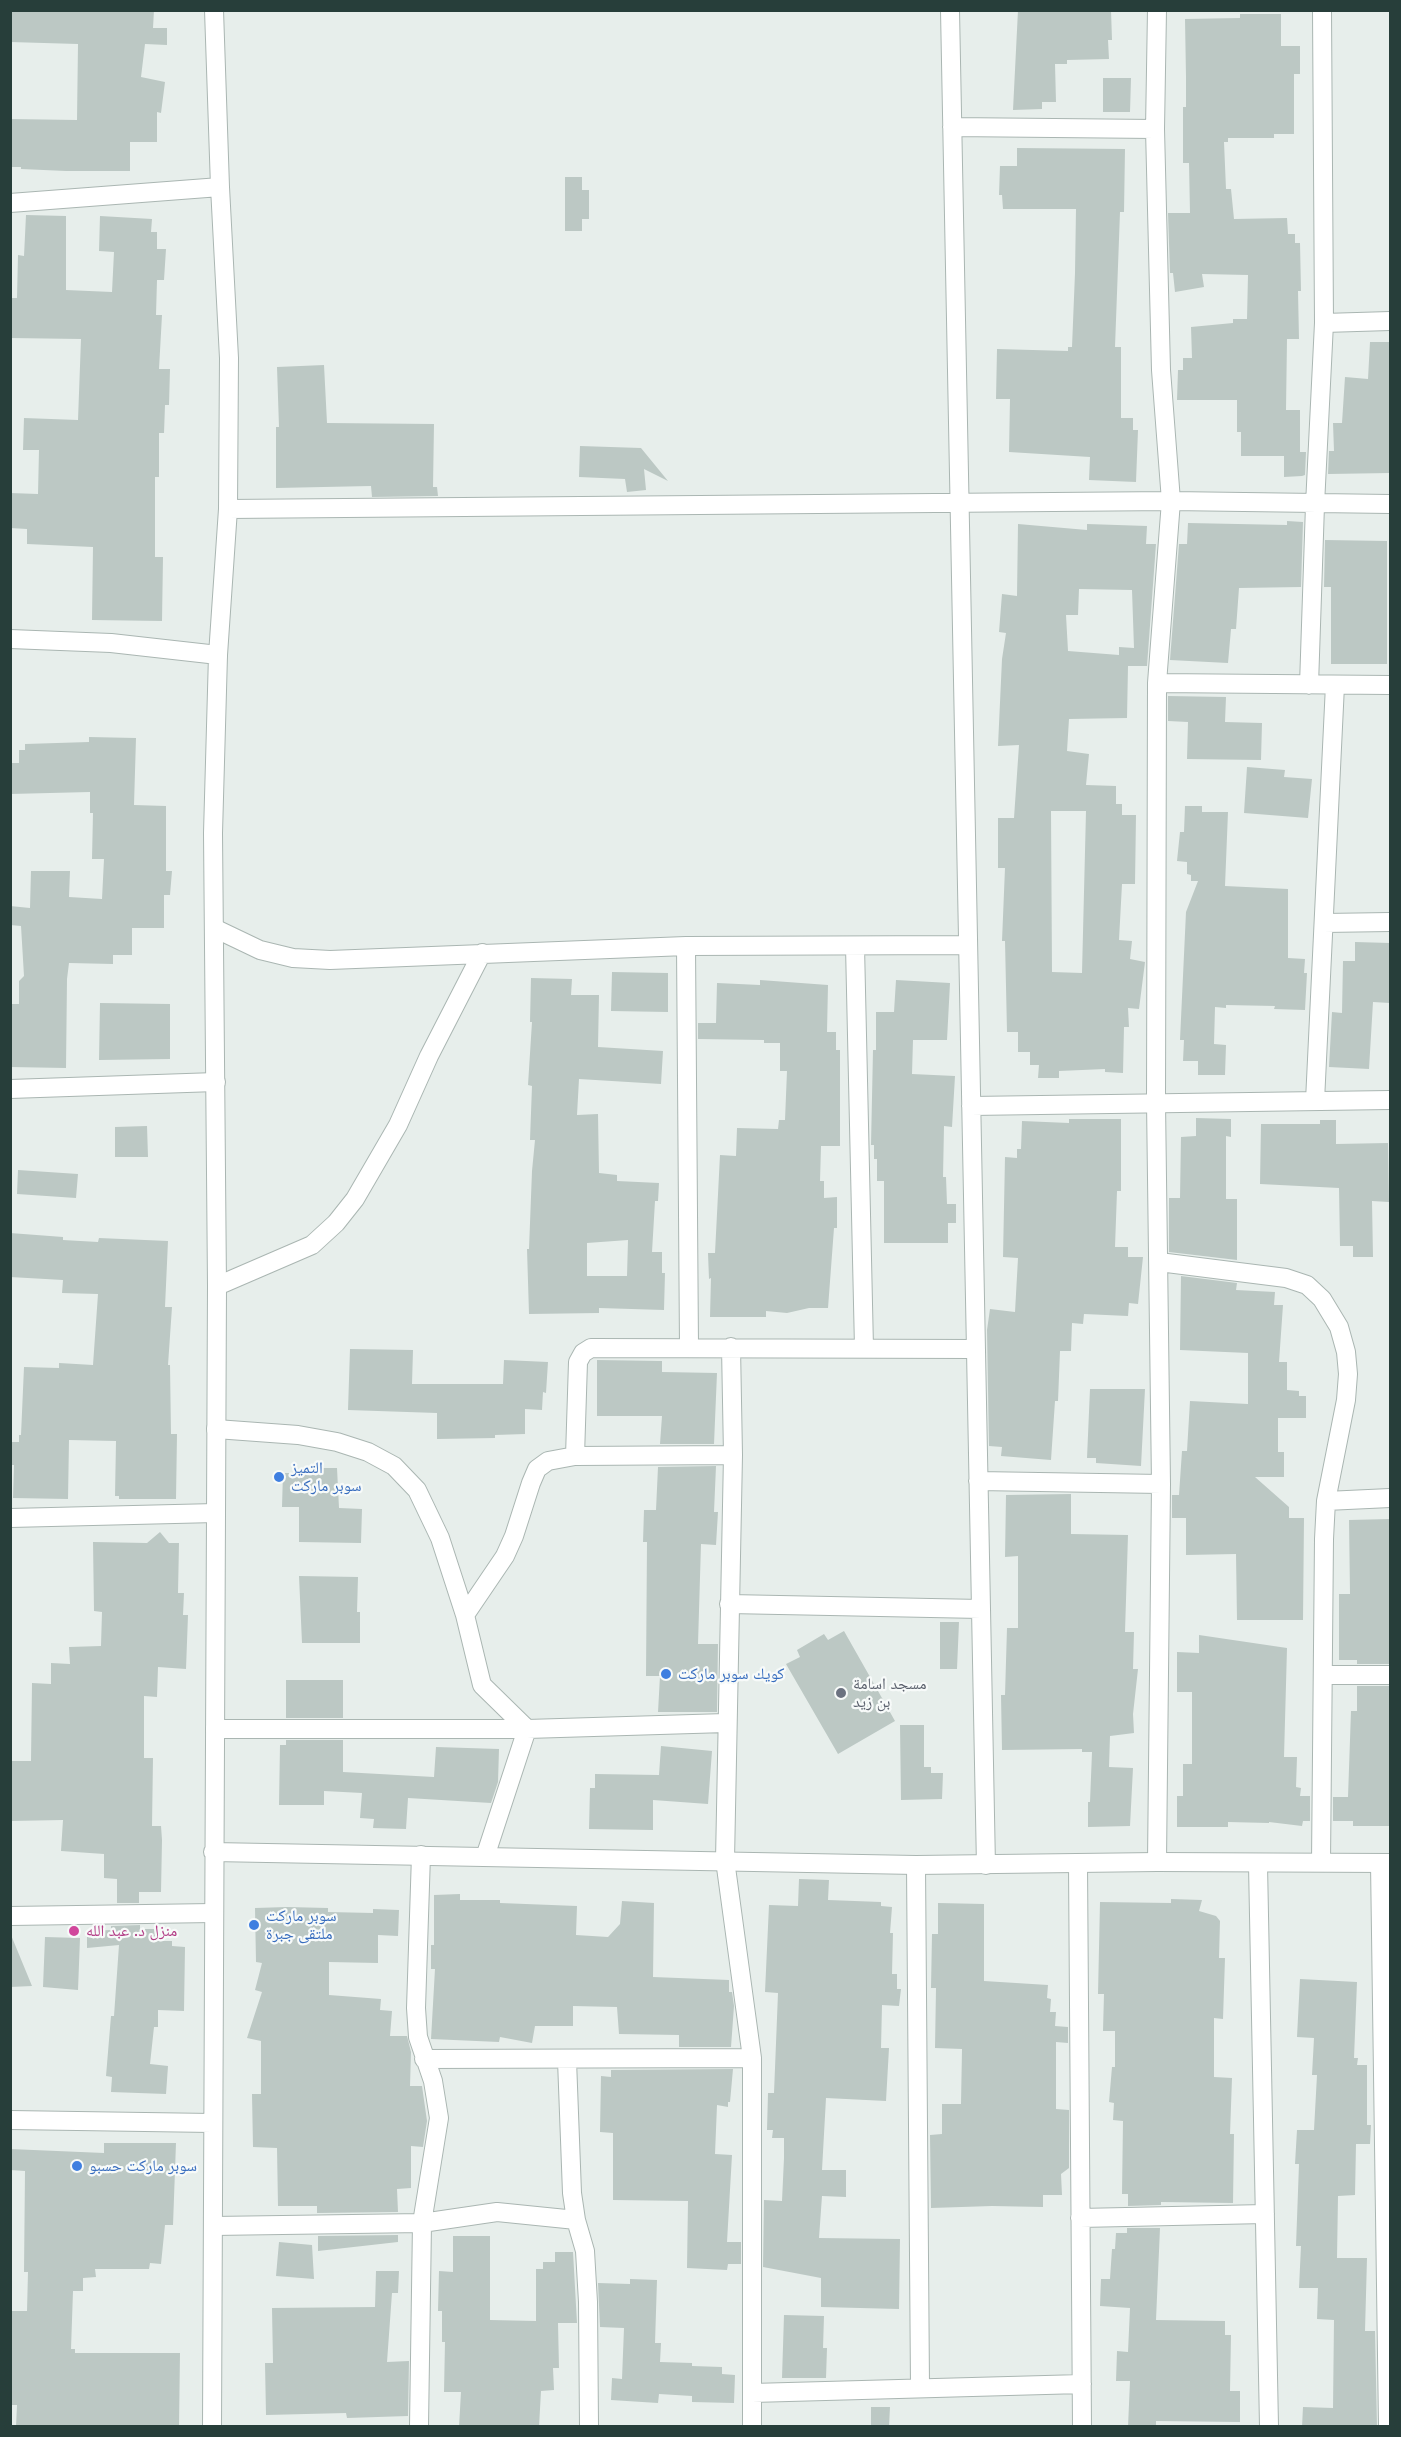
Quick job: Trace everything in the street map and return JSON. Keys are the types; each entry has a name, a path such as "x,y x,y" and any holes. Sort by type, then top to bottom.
{"street":[{"path":"212,2427 217,1286 213,832 218,655 228,509 229,358 214,10"},
{"path":"950,10 986,1866"},
{"path":"1157,10 1155,129 1161,370 1171,501 1157,683 1156,1102 1161,1484 1157,1862"},
{"path":"1310,684 1314,505 1324,322 1322,10"},
{"path":"952,127 1155,129"},
{"path":"10,202 220,187"},
{"path":"1324,322 1390,321"},
{"path":"228,509 1171,501 1314,505 1390,504"},
{"path":"10,639 111,643 218,655"},
{"path":"1157,683 1390,685"},
{"path":"1315,1101 1335,685"},
{"path":"1324,923 1390,922"},
{"path":"214,928 260,950 293,958 330,960 686,946 968,945"},
{"path":"686,946 689,1347"},
{"path":"855,946 864,1348"},
{"path":"217,1286 312,1245 349,1208 398,1125 482,953"},
{"path":"10,1089 216,1082"},
{"path":"971,1106 1390,1100"},
{"path":"1159,1262 1286,1278 1307,1285 1322,1299 1339,1327 1346,1352 1348,1374 1341,1431 1326,1501 1321,1862"},
{"path":"731,1347 733,1455 724,1860 752,2058 752,2427"},
{"path":"575,1456 578,1362 583,1353 591,1348 976,1349"},
{"path":"216,1429 298,1435 337,1442 368,1452 394,1466 417,1490 440,1538 465,1615 482,1685 527,1729"},
{"path":"465,1615 505,1556 537,1469 548,1461 575,1456 733,1455"},
{"path":"978,1481 1161,1484"},
{"path":"1326,1501 1390,1498"},
{"path":"10,1518 216,1513"},
{"path":"729,1604 981,1609"},
{"path":"1323,1675 1390,1675"},
{"path":"215,1729 527,1729 726,1723"},
{"path":"486,1857 527,1729"},
{"path":"213,1852 986,1866 1157,1862 1385,1863 1388,2427"},
{"path":"419,2427 422,2223 439,2118 433,2081 418,2037 416,2008 421,1855"},
{"path":"1078,1863 1082,2427"},
{"path":"1258,1864 1269,2427"},
{"path":"916,1865 920,2387"},
{"path":"10,1916 213,1913"},
{"path":"424,2059 752,2058"},
{"path":"567,2060 572,2193 576,2220 585,2251 589,2427"},
{"path":"10,2120 212,2123"},
{"path":"213,2226 422,2223 497,2212 576,2220"},
{"path":"1080,2218 1265,2214"},
{"path":"752,2393 1082,2384"}],"building":[{"path":"12,10 154,10 153,28 167,28 167,45 145,44 141,77 165,82 161,113 157,112 157,142 130,142 130,171 66,171 10,167 10,119 77,120 78,44 10,42"},
{"path":"1018,10 1111,10 1112,40 1108,40 1109,59 1067,60 1067,64 1055,64 1056,102 1042,102 1042,109 1013,110"},
{"path":"1240,14 1281,14 1281,46 1300,46 1300,74 1294,74 1294,134 1274,134 1274,138 1228,138 1228,142 1224,142 1226,189 1231,189 1234,219 1287,218 1288,234 1295,234 1295,243 1300,243 1299,339 1287,339 1286,410 1300,410 1300,452 1306,452 1305,475 1302,476 1284,477 1284,456 1241,456 1241,432 1237,432 1237,400 1177,400 1178,370 1183,370 1183,358 1192,358 1191,327 1233,323 1233,319 1247,319 1248,275 1202,274 1204,287 1175,292 1173,273 1170,273 1168,213 1190,213 1189,163 1183,163 1183,107 1186,107 1185,19 1240,18"},
{"path":"1103,78 1131,78 1130,112 1103,112"},
{"path":"1017,148 1125,149 1124,212 1120,212 1115,347 1121,347 1121,418 1133,418 1133,430 1138,430 1136,482 1089,480 1090,457 1009,452 1010,399 996,399 997,349 1068,351 1068,347 1072,347 1075,273 1076,209 1003,209 1002,195 999,195 1000,166 1017,166"},
{"path":"565,177 582,177 582,190 589,190 589,219 582,219 582,231 565,231"},
{"path":"26,215 66,216 66,290 112,292 114,252 99,251 100,216 152,219 151,232 157,232 157,249 166,249 164,280 157,280 156,315 162,315 159,369 170,369 169,405 165,405 164,433 159,433 159,477 155,477 155,557 163,557 162,621 92,620 93,547 27,544 27,529 10,528 10,493 38,494 39,450 23,450 24,418 78,420 81,339 10,338 10,298 17,298 18,255 24,256"},
{"path":"1370,342 1390,342 1390,473 1328,474 1329,451 1334,451 1333,423 1342,423 1345,377 1368,379"},
{"path":"324,365 327,423 434,424 433,487 437,487 438,496 372,497 371,486 276,488 276,427 279,427 277,367"},
{"path":"580,446 641,448 668,481 644,469 646,490 627,492 625,479 579,477"},
{"path":"1287,521 1303,522 1301,587 1239,588 1236,629 1231,629 1228,663 1170,660 1179,544 1187,544 1188,523 1287,525"},
{"path":"1018,524 1087,530 1087,524 1147,526 1146,544 1156,544 1147,666 1128,666 1127,718 1069,719 1067,751 1089,754 1086,785 1116,786 1116,804 1122,804 1122,815 1136,815 1135,884 1122,884 1119,940 1132,941 1130,959 1145,962 1139,1009 1128,1008 1129,1027 1124,1027 1123,1073 1105,1072 1105,1069 1059,1071 1059,1078 1038,1078 1039,1065 1030,1065 1030,1052 1018,1052 1018,1032 1007,1032 1005,941 1002,941 1005,868 998,868 998,818 1014,818 1019,745 998,746 1002,659 1006,633 999,632 1002,594 1017,596","holes":["1079,589 1132,590 1134,648 1119,647 1119,655 1068,651 1066,615 1078,615","1051,811 1086,811 1082,973 1052,972"]},
{"path":"1325,540 1387,541 1387,664 1331,664 1331,587 1324,587"},
{"path":"1168,696 1226,697 1225,722 1262,723 1261,760 1187,759 1188,722 1168,721"},
{"path":"89,737 136,738 134,805 166,806 166,871 172,871 170,895 164,895 164,928 132,928 132,955 113,955 113,964 69,963 66,1068 10,1067 10,1004 19,1004 19,981 24,976 21,926 10,925 10,906 30,908 31,871 70,871 69,897 102,899 104,859 92,859 93,813 90,813 90,792 10,794 10,763 19,763 19,750 25,750 25,744 89,742"},
{"path":"1247,767 1285,770 1284,777 1312,779 1308,818 1244,813"},
{"path":"1185,806 1202,806 1202,812 1228,812 1225,886 1288,889 1288,958 1305,959 1304,973 1307,973 1305,1010 1274,1009 1275,1006 1226,1005 1226,1008 1215,1007 1214,1044 1226,1045 1225,1075 1198,1075 1198,1061 1183,1061 1184,1040 1180,1040 1186,912 1198,881 1191,881 1191,875 1187,874 1187,862 1177,861 1180,832 1184,832"},
{"path":"1355,942 1390,943 1390,1003 1373,1002 1369,1069 1329,1067 1332,1012 1342,1013 1343,961 1355,961"},
{"path":"612,972 668,973 668,1012 611,1011"},
{"path":"531,978 572,979 571,995 599,995 598,1047 663,1051 661,1084 579,1079 577,1115 598,1114 599,1173 617,1175 617,1181 659,1183 658,1201 655,1201 652,1252 662,1252 662,1273 665,1273 664,1310 599,1308 599,1313 529,1314 527,1249 529,1249 535,1140 530,1140 532,1086 528,1085 532,1022 530,1022","holes":["628,1240 627,1276 587,1276 587,1243"]},
{"path":"760,980 828,985 827,1032 836,1032 836,1050 840,1050 840,1146 821,1146 820,1181 824,1181 824,1198 837,1197 837,1228 834,1228 828,1308 809,1308 787,1313 766,1311 766,1317 710,1317 711,1278 709,1279 708,1253 715,1253 720,1155 736,1156 737,1128 778,1129 779,1120 785,1120 787,1071 780,1071 780,1043 764,1043 764,1040 698,1039 698,1023 716,1023 717,983 760,985"},
{"path":"896,980 950,983 947,1040 913,1040 912,1074 955,1076 952,1127 944,1126 943,1177 946,1177 947,1204 956,1204 956,1223 948,1223 948,1243 884,1243 884,1181 877,1181 877,1159 874,1159 874,1145 871,1145 873,1050 876,1050 876,1012 894,1012"},
{"path":"100,1003 170,1004 170,1059 99,1060"},
{"path":"1196,1118 1231,1119 1231,1137 1226,1136 1226,1199 1237,1199 1237,1260 1169,1252 1169,1198 1180,1198 1181,1137 1196,1136"},
{"path":"1069,1119 1121,1119 1121,1191 1117,1191 1115,1247 1128,1247 1128,1257 1143,1257 1138,1304 1129,1303 1128,1316 1084,1314 1083,1324 1072,1323 1071,1351 1060,1351 1058,1401 1055,1401 1051,1460 1001,1456 1002,1447 989,1446 987,1330 990,1309 1015,1312 1018,1258 1003,1257 1005,1157 1017,1158 1017,1149 1021,1149 1022,1121 1069,1123"},
{"path":"1320,1120 1336,1120 1336,1144 1388,1143 1389,1202 1372,1201 1373,1257 1353,1257 1353,1246 1340,1246 1339,1188 1260,1184 1261,1124 1320,1124"},
{"path":"147,1126 148,1157 115,1157 115,1127"},
{"path":"18,1170 78,1174 76,1198 17,1194"},
{"path":"10,1233 98,1242 99,1238 168,1241 165,1307 172,1307 168,1365 170,1365 171,1434 177,1434 176,1499 119,1499 119,1496 115,1496 116,1441 69,1440 68,1499 13,1498 14,1465 10,1465 10,1442 19,1442 19,1435 21,1435 24,1367 59,1368 59,1363 93,1365 98,1294 62,1293 63,1280 10,1277"},
{"path":"1181,1276 1237,1283 1236,1290 1275,1292 1274,1305 1283,1305 1279,1362 1287,1362 1287,1390 1299,1391 1299,1396 1306,1396 1306,1418 1278,1418 1278,1452 1284,1452 1284,1477 1255,1477 1289,1507 1289,1518 1304,1518 1303,1620 1237,1620 1236,1554 1186,1555 1186,1518 1172,1518 1172,1495 1179,1495 1182,1451 1187,1451 1190,1401 1248,1404 1248,1353 1180,1350"},
{"path":"350,1349 413,1350 412,1384 503,1384 504,1360 548,1362 546,1393 543,1392 542,1410 525,1409 525,1434 495,1435 495,1438 437,1439 437,1413 348,1410"},
{"path":"597,1360 662,1361 662,1372 717,1373 714,1444 660,1444 662,1416 597,1416"},
{"path":"1090,1389 1145,1389 1141,1466 1096,1463 1096,1458 1087,1458"},
{"path":"716,1466 714,1512 718,1512 716,1545 701,1544 698,1644 718,1644 717,1712 658,1712 660,1676 646,1676 647,1542 643,1542 644,1510 656,1510 658,1467"},
{"path":"314,1468 337,1468 339,1508 362,1509 361,1543 299,1542 299,1507 282,1507 283,1473 313,1473"},
{"path":"1071,1494 1071,1534 1128,1535 1125,1632 1134,1632 1133,1669 1138,1669 1133,1714 1134,1733 1110,1736 1109,1767 1133,1768 1130,1826 1088,1827 1092,1752 1082,1752 1082,1749 1002,1750 1001,1695 1005,1695 1007,1628 1018,1628 1018,1556 1005,1557 1006,1495"},
{"path":"1390,1519 1390,1664 1357,1664 1357,1660 1339,1660 1339,1594 1350,1594 1349,1520"},
{"path":"160,1532 169,1543 179,1543 178,1593 184,1593 183,1615 188,1615 186,1669 158,1667 157,1697 144,1696 144,1758 153,1758 152,1826 161,1826 161,1892 139,1892 139,1903 117,1903 117,1879 104,1878 104,1854 61,1851 63,1820 10,1821 10,1761 31,1761 32,1683 51,1684 51,1663 70,1664 69,1647 101,1646 102,1612 94,1611 93,1542 147,1543"},
{"path":"299,1576 358,1577 357,1612 360,1612 360,1643 302,1643"},
{"path":"940,1622 959,1622 957,1669 940,1669"},
{"name":"مسجد اسامة بن زيد","path":"844,1631 895,1721 838,1754 786,1664 800,1657 797,1650 824,1634 828,1640"},
{"path":"1199,1635 1287,1648 1284,1757 1297,1757 1296,1787 1301,1788 1300,1796 1310,1796 1310,1821 1303,1821 1302,1826 1269,1822 1228,1822 1228,1827 1177,1827 1177,1796 1183,1796 1183,1764 1192,1764 1192,1692 1177,1692 1177,1652 1199,1653"},
{"path":"286,1680 343,1680 343,1718 286,1718"},
{"path":"1357,1686 1390,1686 1390,1826 1353,1826 1353,1821 1333,1821 1333,1797 1348,1797 1351,1711 1357,1711"},
{"path":"900,1725 924,1725 924,1767 931,1767 931,1773 943,1773 942,1799 901,1800"},
{"path":"286,1740 343,1740 343,1772 434,1777 436,1747 499,1749 498,1782 491,1803 408,1798 406,1829 373,1828 374,1819 360,1818 362,1793 324,1791 324,1805 279,1805 280,1745 286,1745"},
{"path":"661,1746 712,1751 708,1804 653,1800 653,1830 589,1829 590,1788 595,1788 595,1774 659,1775"},
{"path":"799,1879 829,1880 828,1900 881,1902 881,1906 892,1907 890,1933 893,1933 892,1974 897,1974 897,1989 901,1989 899,2006 882,2005 881,2048 889,2048 886,2101 826,2098 822,2170 846,2170 846,2197 822,2196 819,2238 900,2239 899,2309 821,2307 821,2278 763,2267 764,2200 782,2201 784,2158 784,2138 772,2138 773,2130 767,2130 768,2093 774,2093 778,1993 765,1992 769,1905 798,1906"},
{"path":"460,1894 460,1900 500,1900 500,1903 577,1906 576,1935 608,1937 620,1924 622,1901 654,1903 653,1977 729,1980 729,1992 732,1992 734,2006 731,2047 679,2047 679,2035 619,2034 617,2007 573,2006 573,2026 535,2026 532,2043 500,2037 499,2042 431,2039 435,1969 431,1969 431,1945 434,1945 434,1895"},
{"path":"1171,1899 1202,1900 1199,1911 1216,1916 1220,1921 1219,1958 1225,1958 1223,2019 1214,2018 1214,2077 1232,2078 1230,2134 1234,2134 1233,2203 1161,2202 1161,2205 1128,2206 1128,2194 1122,2194 1123,2121 1113,2120 1114,2103 1109,2102 1112,2067 1115,2067 1115,2031 1103,2031 1104,1994 1098,1994 1100,1902 1171,1903"},
{"path":"938,1903 984,1904 984,1981 1048,1985 1047,1998 1051,1999 1050,2012 1056,2012 1055,2026 1068,2027 1068,2043 1056,2042 1056,2109 1069,2110 1069,2168 1061,2174 1062,2195 1043,2195 1043,2207 931,2208 930,2135 942,2134 942,2104 961,2104 962,2049 935,2048 936,1988 931,1988 932,1934 938,1934"},
{"path":"255,1908 328,1908 328,1912 373,1913 373,1909 399,1910 398,1936 378,1935 378,1963 329,1962 329,1995 381,1999 380,2010 392,2011 390,2036 407,2036 411,2052 410,2086 422,2086 427,2121 423,2147 411,2146 411,2188 397,2189 398,2212 317,2213 317,2206 278,2206 277,2148 253,2147 252,2094 261,2094 261,2041 247,2038 262,1992 255,1990 262,1963 256,1962"},
{"path":"140,1925 140,1929 158,1929 158,1941 172,1941 172,1946 185,1947 184,2011 158,2010 158,2027 154,2027 150,2064 168,2066 166,2094 111,2092 112,2077 106,2076 111,2016 114,2016 119,1945 87,1948 87,1931 111,1930 111,1926"},
{"path":"11,1935 32,1986 10,1987"},
{"path":"45,1937 80,1938 78,1990 43,1987"},
{"path":"1300,1979 1357,1982 1354,2058 1358,2058 1357,2065 1367,2065 1367,2125 1371,2125 1370,2144 1356,2144 1355,2195 1338,2196 1337,2258 1367,2258 1365,2331 1375,2331 1377,2427 1302,2427 1303,2407 1333,2408 1334,2320 1317,2319 1318,2288 1299,2288 1301,2246 1296,2246 1299,2164 1295,2164 1297,2130 1314,2130 1317,2075 1312,2075 1314,2038 1297,2037"},
{"path":"733,2069 728,2107 717,2105 715,2154 732,2155 727,2242 741,2242 741,2264 728,2264 727,2270 687,2268 688,2201 613,2200 613,2133 600,2132 601,2076 611,2077 611,2070"},
{"path":"104,2143 176,2143 173,2225 165,2225 161,2264 150,2263 149,2269 95,2269 96,2277 83,2278 83,2291 73,2291 71,2349 75,2349 75,2353 180,2353 179,2427 16,2427 17,2405 10,2405 10,2311 27,2311 28,2272 24,2272 25,2171 10,2170 10,2149 104,2153"},
{"path":"1127,2228 1160,2228 1156,2320 1225,2321 1225,2335 1231,2335 1230,2391 1240,2391 1240,2422 1156,2421 1156,2427 1128,2427 1130,2381 1116,2381 1117,2351 1128,2352 1130,2308 1100,2306 1101,2279 1110,2279 1112,2249 1115,2249 1116,2233 1127,2233"},
{"path":"398,2235 398,2242 318,2251 318,2236"},
{"path":"453,2236 490,2236 490,2320 536,2321 536,2269 543,2269 543,2262 555,2262 555,2252 573,2252 577,2323 558,2323 559,2368 553,2368 554,2390 541,2391 539,2427 459,2427 461,2392 444,2392 445,2342 442,2342 442,2311 438,2311 439,2271 453,2272"},
{"path":"279,2242 312,2245 314,2279 276,2276"},
{"path":"376,2271 399,2271 398,2293 392,2293 387,2362 409,2361 408,2416 347,2418 346,2413 266,2415 265,2363 273,2363 272,2308 375,2307"},
{"path":"630,2279 657,2280 655,2343 661,2343 660,2362 722,2367 722,2374 735,2375 734,2403 692,2402 692,2396 659,2394 658,2403 611,2400 612,2378 622,2379 624,2328 600,2327 598,2283 630,2284"},
{"path":"784,2315 824,2316 823,2348 827,2348 826,2378 782,2378"},
{"path":"871,2407 890,2407 889,2427 871,2427"}],"place":[{"name":"التميز سوبر ماركت","path":"279,1477"},
{"name":"كويك سوبر ماركت","path":"666,1674"},
{"name":"مسجد اسامة بن زيد","path":"841,1693"},
{"name":"سوبر ماركت ملتقى جبرة","path":"254,1925"},
{"name":"منزل د. عبد الله","path":"74,1931"},
{"name":"سوبر ماركت حسبو","path":"77,2166"}]}
